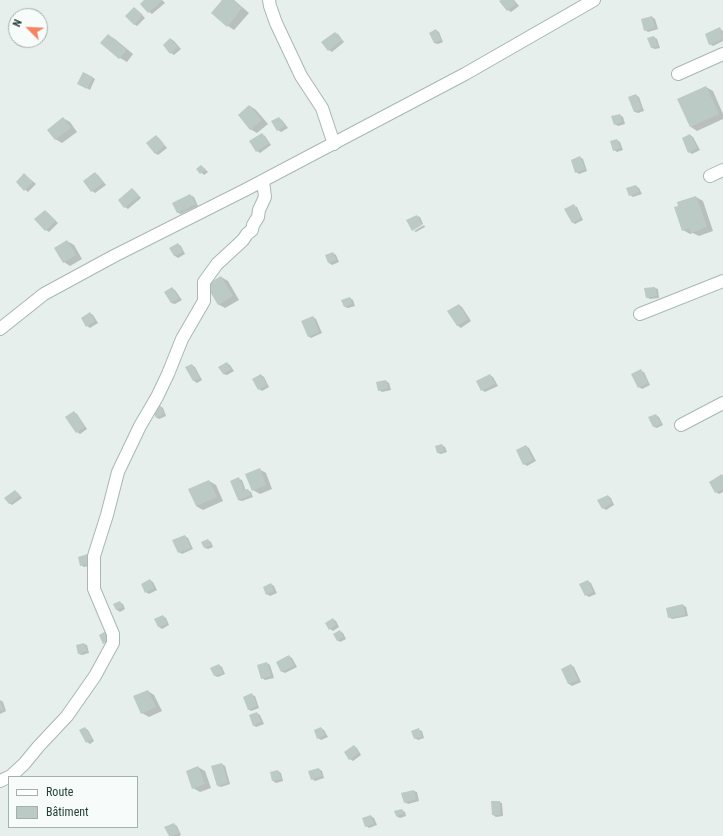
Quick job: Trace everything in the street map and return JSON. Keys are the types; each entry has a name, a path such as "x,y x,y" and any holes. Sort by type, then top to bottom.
{"street":[{"path":"269,0 276,24 301,76 322,108 334,144"},
{"path":"0,329 44,294 114,256 334,144 465,74 594,0"},
{"path":"678,74 723,54"},
{"path":"710,176 723,170"},
{"path":"11,776 24,764 67,716 95,676 113,643 113,634 94,588 94,556 107,515 118,472 140,426 158,397 182,339 204,301 204,282 217,264 252,230 252,225 258,217 259,210 265,197 263,181"},
{"path":"640,314 723,281"},
{"path":"681,425 723,403"}],"building":[{"path":"144,0 163,0 148,13 140,4"},
{"path":"222,0 233,0 242,8 227,27 211,13"},
{"path":"513,0 516,4 507,11 499,1"},
{"path":"134,7 143,15 134,25 125,16"},
{"path":"652,16 655,28 644,31 641,19"},
{"path":"720,27 723,39 709,45 705,34"},
{"path":"436,29 441,40 434,43 429,33"},
{"path":"335,32 342,40 328,51 321,42"},
{"path":"108,34 127,50 119,59 100,43"},
{"path":"654,36 658,46 651,48 647,38"},
{"path":"170,38 178,47 170,54 163,45"},
{"path":"83,72 93,77 87,89 77,84"},
{"path":"706,86 719,114 690,127 677,99"},
{"path":"636,94 642,109 634,112 628,97"},
{"path":"249,105 262,120 250,130 238,115"},
{"path":"620,114 622,122 614,125 611,116"},
{"path":"63,117 71,128 55,140 47,130"},
{"path":"279,117 285,126 277,131 271,121"},
{"path":"262,133 269,143 256,152 249,141"},
{"path":"690,134 697,148 688,153 682,138"},
{"path":"156,135 165,146 155,154 146,143"},
{"path":"617,139 620,148 613,151 610,141"},
{"path":"580,156 585,169 575,173 571,160"},
{"path":"201,165 206,170 200,174 196,169"},
{"path":"95,172 103,183 91,192 83,181"},
{"path":"24,173 33,182 24,191 16,182"},
{"path":"636,185 639,192 629,196 626,188"},
{"path":"132,188 139,196 124,208 118,200"},
{"path":"190,194 196,204 177,213 172,203"},
{"path":"696,196 707,227 691,233 689,228 682,231 674,207 678,206 677,202"},
{"path":"574,204 581,218 572,223 564,209"},
{"path":"45,210 56,221 45,231 34,219"},
{"path":"417,215 422,225 412,231 406,220"},
{"path":"67,240 76,255 63,263 54,248"},
{"path":"178,243 183,252 174,256 169,248"},
{"path":"333,252 336,260 328,263 325,255"},
{"path":"221,276 233,296 218,305 206,285"},
{"path":"172,287 179,298 171,303 164,292"},
{"path":"655,287 657,296 646,298 644,288"},
{"path":"350,297 352,304 344,307 341,300"},
{"path":"459,304 468,319 457,326 447,311"},
{"path":"90,312 95,321 86,327 81,318"},
{"path":"313,316 319,332 308,337 301,321"},
{"path":"227,362 231,369 223,374 218,367"},
{"path":"192,364 200,378 193,381 185,367"},
{"path":"641,369 648,383 638,388 631,374"},
{"path":"261,374 267,385 258,390 252,379"},
{"path":"490,374 495,384 481,391 476,381"},
{"path":"386,380 388,388 378,391 376,382"},
{"path":"160,405 164,414 156,418 152,409"},
{"path":"74,411 85,427 76,433 65,417"},
{"path":"656,414 661,424 653,427 648,417"},
{"path":"442,444 444,451 437,453 435,446"},
{"path":"526,445 533,460 523,465 516,450"},
{"path":"260,468 266,485 252,491 245,474"},
{"path":"722,474 723,489 715,493 709,482"},
{"path":"239,477 244,490 248,489 251,495 238,500 230,481"},
{"path":"209,480 217,497 196,506 188,489"},
{"path":"15,490 20,496 9,504 4,498"},
{"path":"608,495 612,503 602,509 597,500"},
{"path":"185,535 191,548 178,553 172,540"},
{"path":"208,539 211,545 204,548 201,542"},
{"path":"91,553 93,562 80,566 78,557"},
{"path":"150,579 154,588 145,593 141,584"},
{"path":"588,580 593,592 585,596 579,584"},
{"path":"271,583 274,591 266,595 263,587"},
{"path":"120,601 123,607 116,610 113,604"},
{"path":"683,604 685,615 668,618 666,608"},
{"path":"163,615 167,624 158,627 154,619"},
{"path":"333,618 336,625 329,630 325,623"},
{"path":"108,630 112,639 103,644 99,635"},
{"path":"340,630 343,637 337,641 333,634"},
{"path":"84,643 87,651 78,654 76,645"},
{"path":"289,655 294,666 281,672 276,662"},
{"path":"267,662 271,676 261,679 257,665"},
{"path":"219,664 223,673 214,676 210,668"},
{"path":"571,664 578,680 568,684 561,669"},
{"path":"148,690 156,707 141,714 133,696"},
{"path":"252,693 257,706 248,710 243,697"},
{"path":"0,700 4,710 0,711"},
{"path":"257,712 261,722 253,726 249,715"},
{"path":"85,727 92,739 86,743 79,730"},
{"path":"321,727 325,735 317,739 314,730"},
{"path":"419,728 422,737 414,739 411,731"},
{"path":"354,745 359,753 349,760 344,752"},
{"path":"222,763 228,783 217,786 211,766"},
{"path":"198,766 205,784 192,789 186,771"},
{"path":"319,768 322,776 311,780 308,771"},
{"path":"278,770 281,779 272,781 270,772"},
{"path":"414,790 416,799 404,803 401,793"},
{"path":"491,801 500,801 500,815 492,815"},
{"path":"402,809 404,814 396,816 394,811"},
{"path":"371,815 374,824 365,827 362,818"},
{"path":"174,823 179,833 169,836 164,827"}]}
